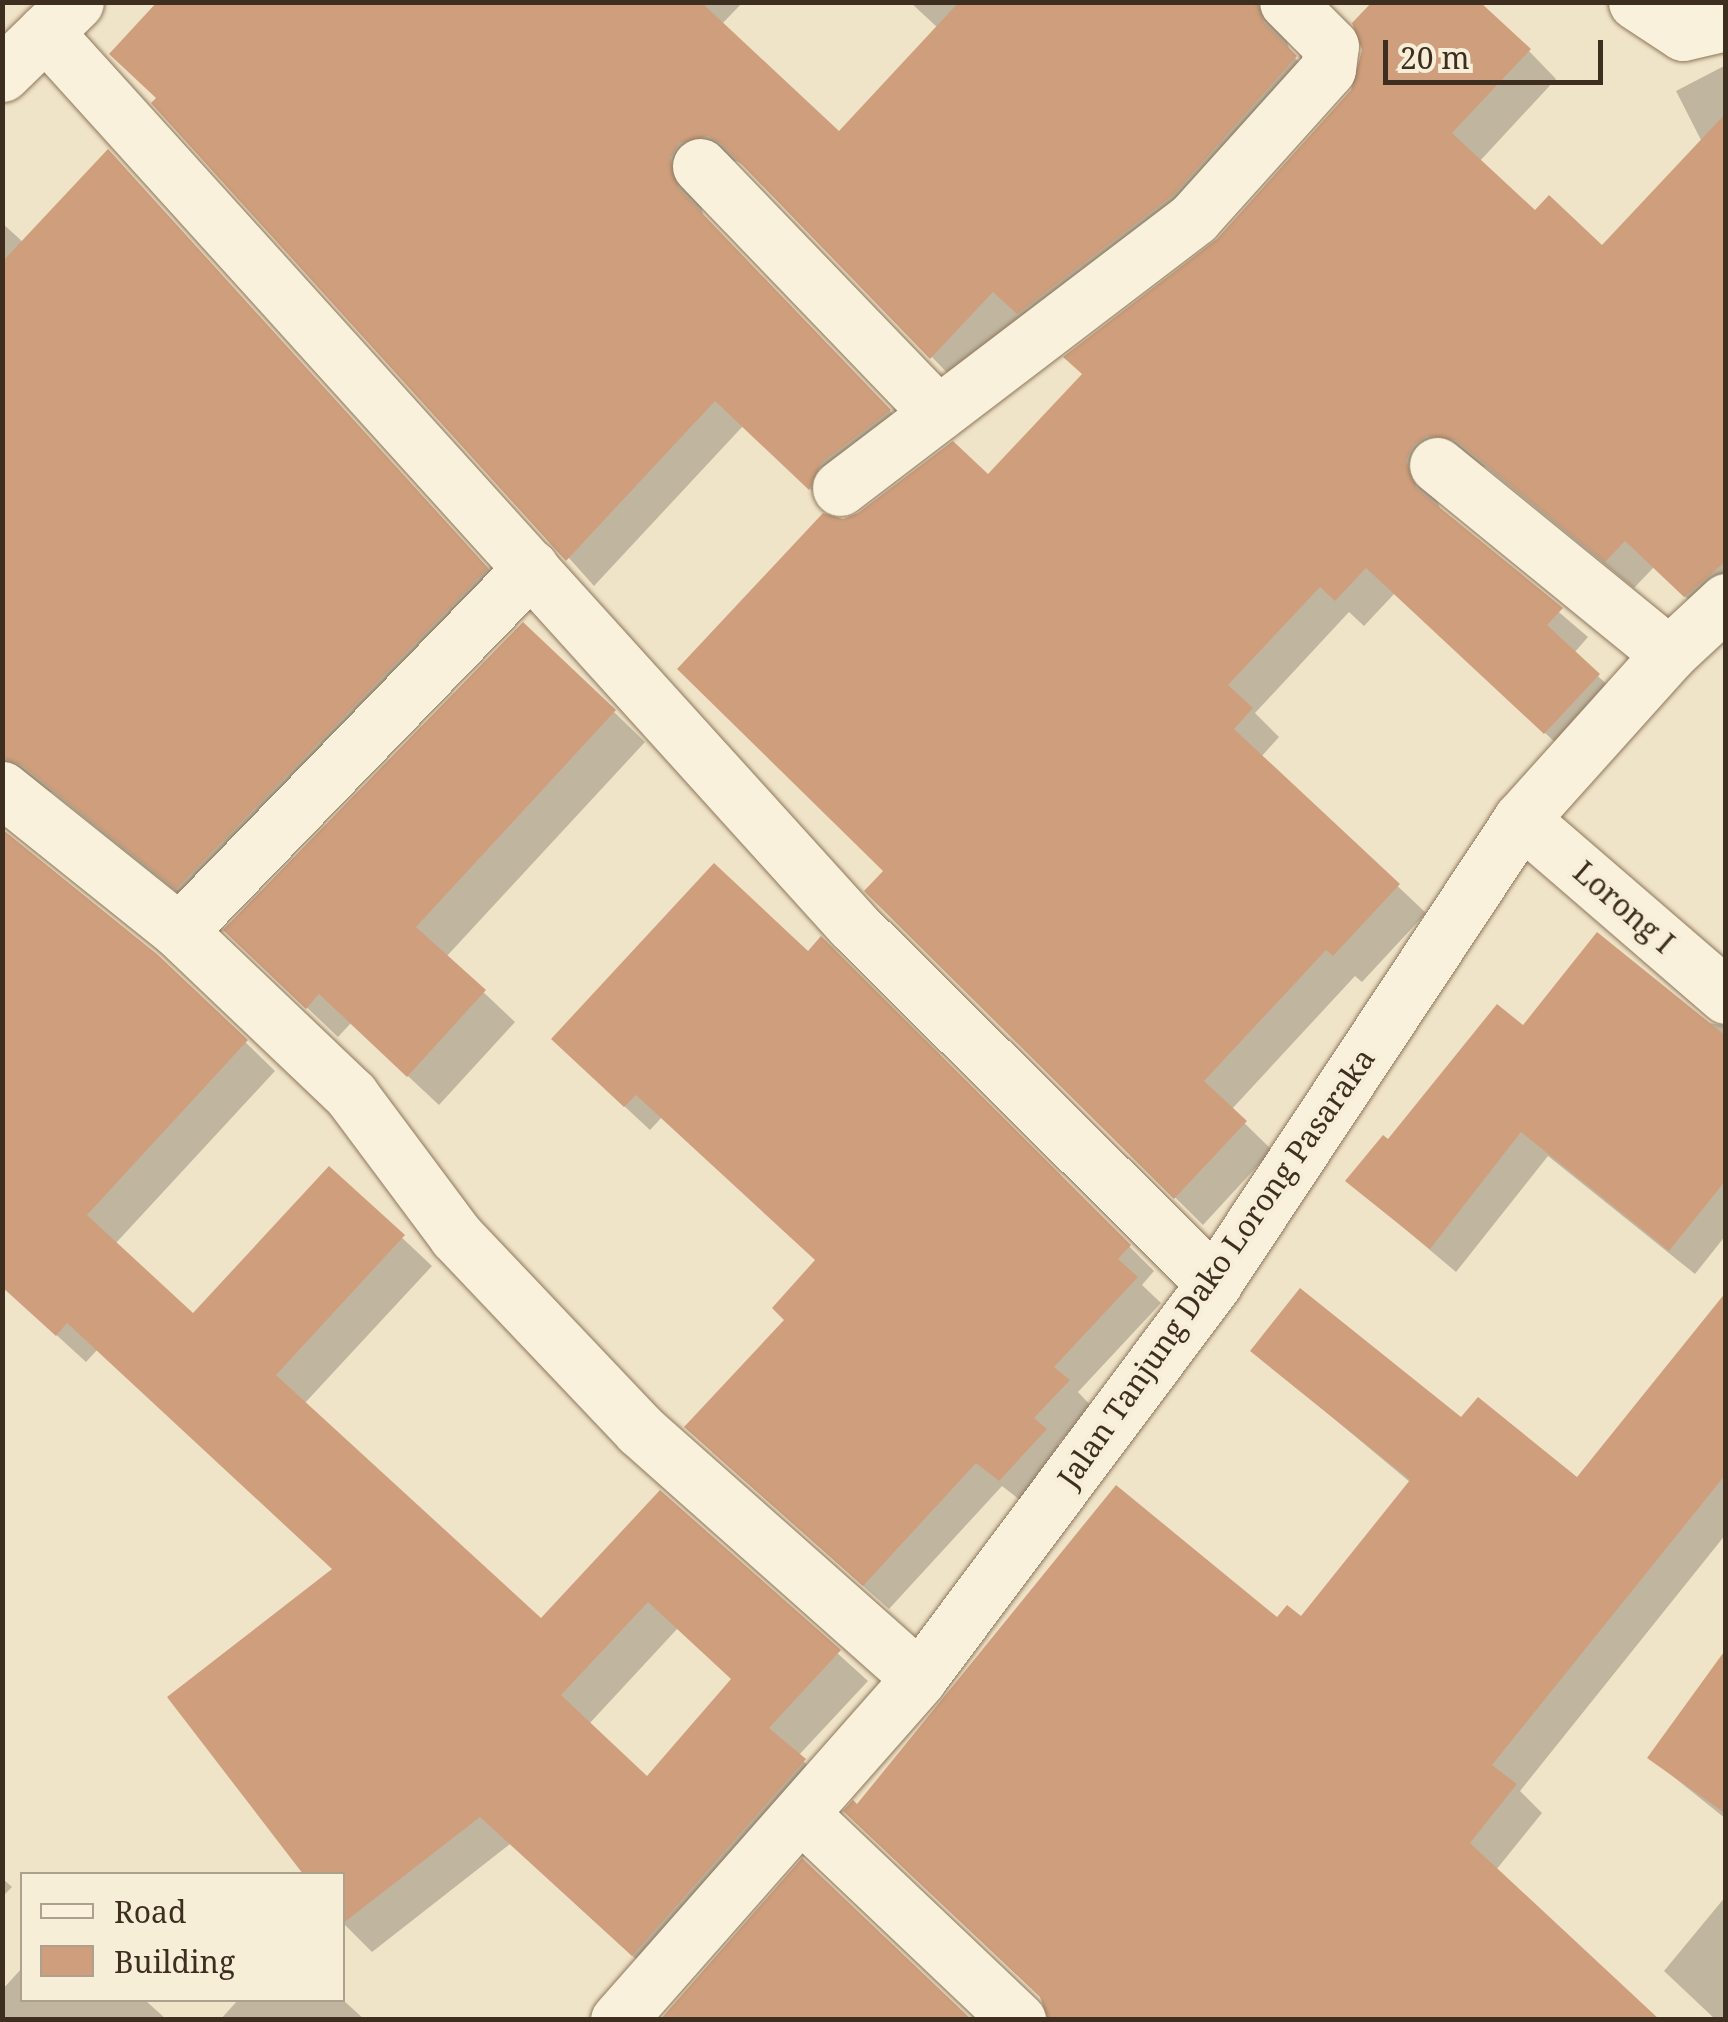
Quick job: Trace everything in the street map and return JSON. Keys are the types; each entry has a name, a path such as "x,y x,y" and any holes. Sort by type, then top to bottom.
{"street":[{"path":"840,488 1194,218 1328,69 1332,46 1287,2"},
{"path":"1636,2 1684,33 1726,23"},
{"path":"2,74 60,17 531,568 854,926 1214,1283"},
{"path":"700,166 938,412"},
{"path":"1437,465 1669,654"},
{"path":"179,931 531,568"},
{"name":"Jalan Tanjung Dako Lorong Pasaraka","path":"618,2020 802,1815 918,1678 1214,1283 1521,820 1669,654 1726,602"},
{"path":"2,789 179,931 351,1095 456,1236 640,1430 918,1678"},
{"name":"Lorong I","path":"1521,820 1726,996"},
{"path":"802,1815 1018,2020"}],"building":[{"path":"157,2 701,2 839,131 959,2 1257,2 1264,23 1297,56 1173,195 1017,314 993,292 930,359 722,144 708,136 679,143 670,158 678,188 891,410 821,463 809,490 715,401 566,561 151,103 156,98 109,54"},
{"path":"1372,2 1480,2 1531,49 1452,133 1535,210 1549,195 1602,245 1726,113 1726,561 1684,597 1625,541 1605,562 1456,440 1427,436 1413,445 1406,461 1417,489 1563,608 1547,625 1600,674 1544,734 1366,568 1335,601 1320,587 1228,685 1253,708 1234,729 1400,884 1333,956 1326,950 1204,1081 1247,1121 1174,1199 864,891 883,871 677,669 823,513 843,519 858,513 953,441 988,474 1082,374 1063,357 1217,239 1351,90 1362,50 1352,23"},
{"path":"108,149 488,568 176,889 22,765 2,758 2,262"},
{"path":"523,622 616,710 416,927 486,990 407,1077 319,994 306,1009 223,930"},
{"path":"2,829 158,955 248,1040 87,1215 193,1313 329,1166 405,1235 276,1375 541,1618 660,1490 841,1650 769,1728 806,1759 632,1956 480,1817 345,1922 345,1872 301,1872 167,1697 332,1569 67,1323 56,1336 2,1287","holes":["648,1602 731,1679 647,1776 561,1695"]},
{"path":"714,863 808,951 821,936 1131,1245 1118,1259 1138,1277 1054,1367 1070,1380 1034,1418 1047,1429 999,1481 976,1463 863,1586 684,1427 784,1320 772,1308 815,1260 636,1095 624,1107 551,1039"},
{"path":"1597,932 1726,1036 1726,1180 1669,1251 1521,1132 1430,1249 1345,1181 1383,1135 1388,1139 1497,1004 1523,1025"},
{"path":"1300,1288 1461,1417 1478,1397 1577,1477 1726,1292 1726,1474 1492,1765 1517,1784 1470,1843 1660,2020 1048,2020 1040,1997 843,1811 853,1800 857,1804 1116,1485 1277,1617 1287,1605 1301,1616 1410,1480 1250,1351"},
{"path":"1726,1649 1726,1814 1647,1758"},
{"path":"802,1858 972,2020 660,2020"}]}
